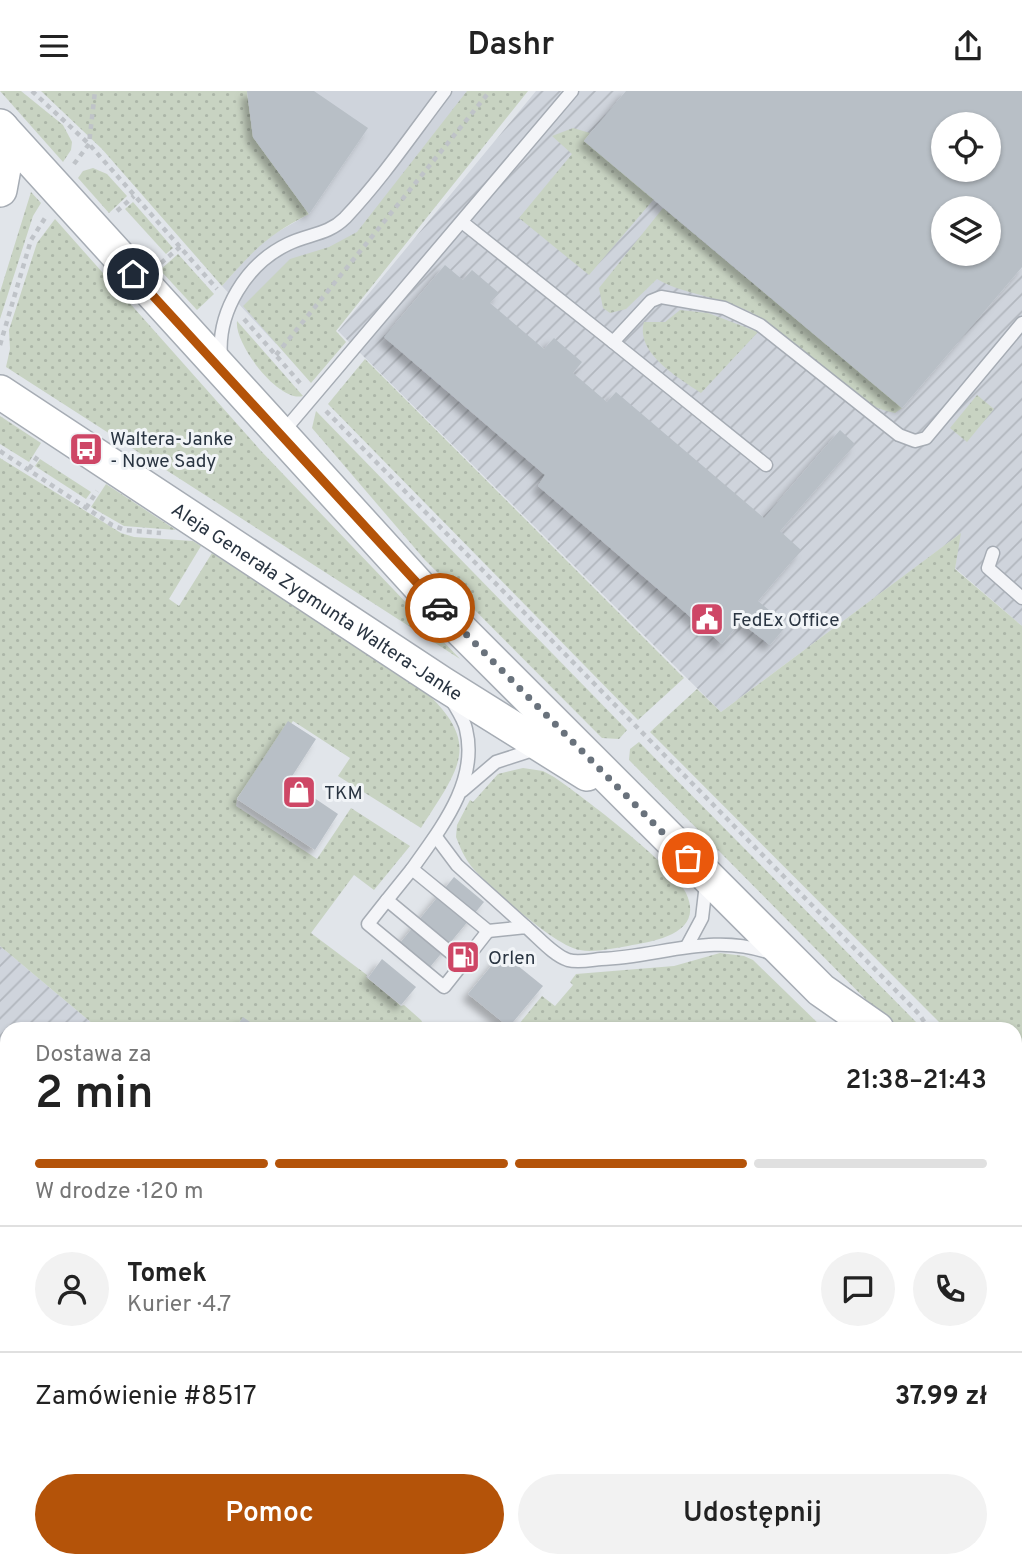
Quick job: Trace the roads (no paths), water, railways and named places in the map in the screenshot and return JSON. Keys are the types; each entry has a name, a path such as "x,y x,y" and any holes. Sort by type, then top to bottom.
{"main road":[{"path":"1,127 5,163 1,185"},
{"name":"Aleja Generała Zygmunta Waltera-Janke","path":"1,127 560,743 636,807 821,990 867,1022"},
{"name":"Aleja Generała Zygmunta Waltera-Janke","path":"0,393 443,684 560,743"},
{"name":"Aleja Generała Zygmunta Waltera-Janke","path":"821,990 840,1022"}],"lane":[{"path":"223,372 222,323 244,282 268,257 286,244 334,227 345,217 445,91"},
{"path":"281,435 572,91"},
{"path":"462,222 766,465"},
{"path":"613,342 651,301 661,297 724,308 760,325 899,435 915,441 926,438 1022,323"},
{"path":"993,553 988,568 1022,598"},
{"path":"443,684 466,728 468,757 462,791 436,837 368,925 444,987 488,931"},
{"path":"462,791 496,762 560,743"},
{"path":"436,837 457,865 561,956 573,961 631,958 721,942 747,944 791,961"},
{"path":"412,869 488,931 526,927"},
{"path":"687,946 702,918 706,875"},
{"path":"387,900 463,963"}],"place":[{"name":"Waltera-Janke - Nowe Sady","path":"86,449"},
{"name":"FedEx Office","path":"707,619"},
{"name":"TKM","path":"299,792"},
{"name":"Orlen","path":"463,957"}]}
